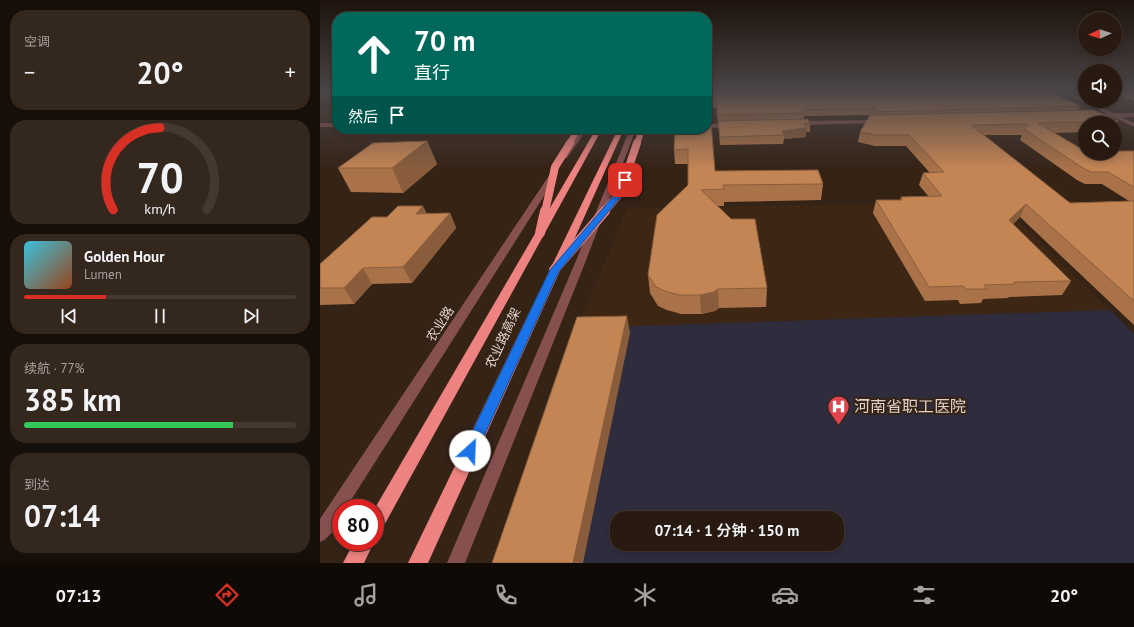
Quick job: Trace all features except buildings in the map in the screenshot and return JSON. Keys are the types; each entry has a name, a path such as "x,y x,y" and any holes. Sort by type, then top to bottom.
{"highway":[{"path":"540,233 554,167 575,134"},
{"name":"农业路高架","path":"384,509 596,134"},
{"name":"农业路高架","path":"418,563 618,134"},
{"path":"554,270 620,193 640,134"},
{"path":"354,563 360,551"}],"street":[{"path":"1122,119 1134,125"},
{"path":"786,124 884,121"},
{"path":"320,125 332,125"},
{"path":"712,126 739,125"},
{"name":"农业路","path":"320,534 581,134"},
{"path":"456,563 631,134"}],"shaded area":[{"path":"320,117 332,117 332,122 320,123"},
{"path":"998,201 1110,310 577,328 627,209"},
{"name":"河南省职工医院","path":"1110,310 1134,334 1134,563 497,563 577,328"}],"place":[{"name":"河南省职工医院","path":"839,426"}],"route":[{"path":"470,451 554,270 620,193 625,180"}]}
